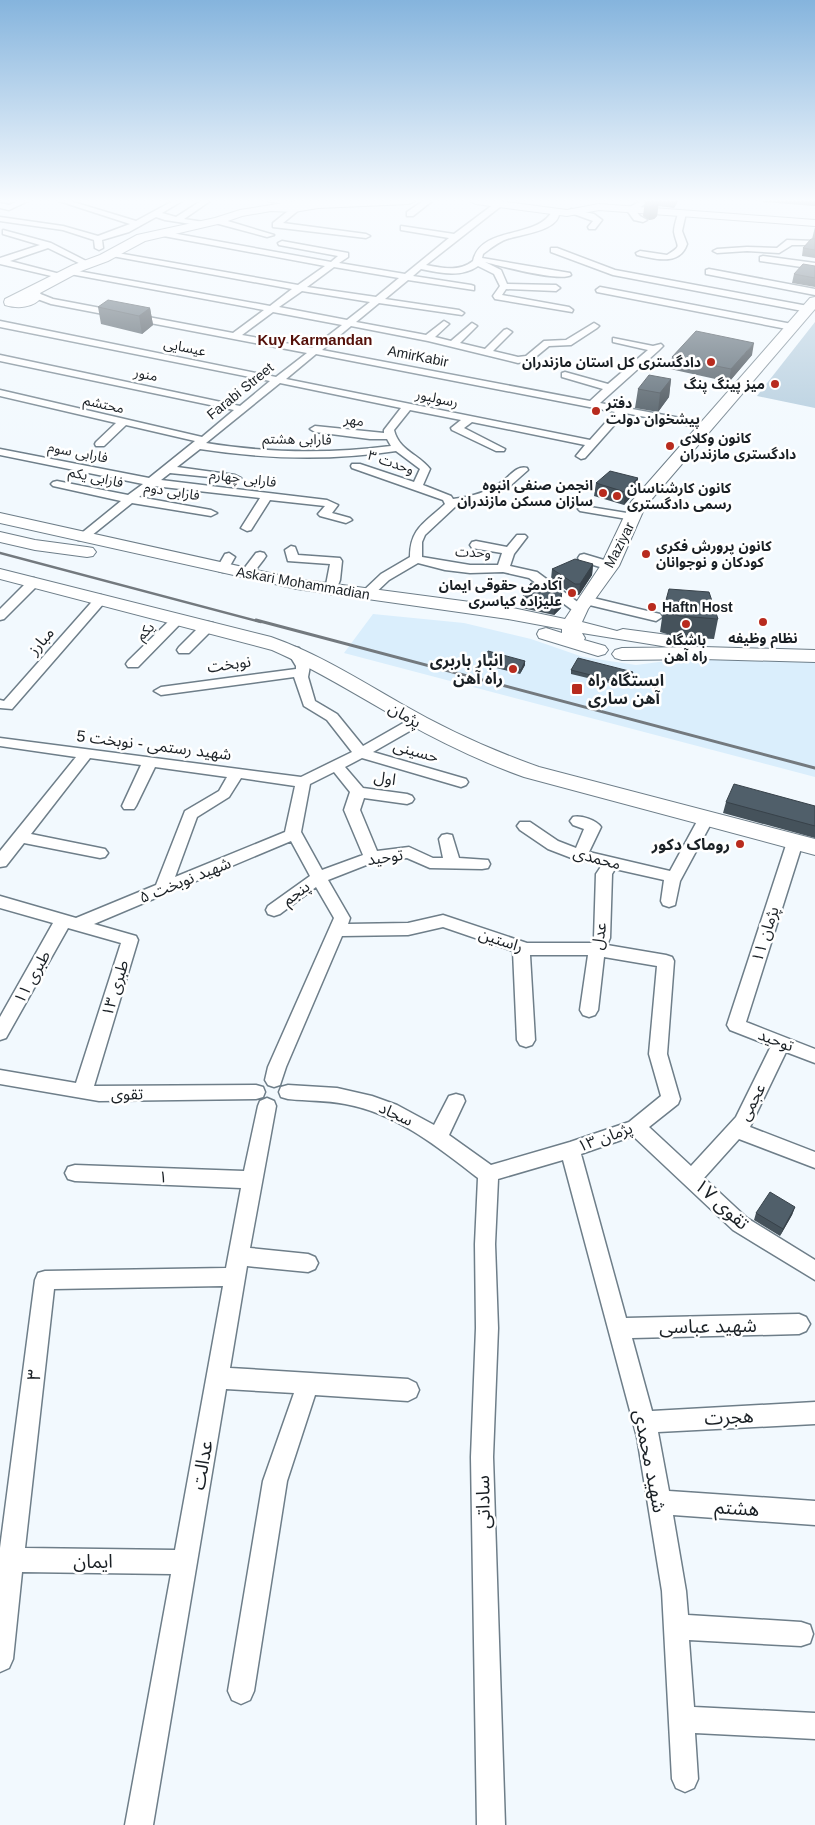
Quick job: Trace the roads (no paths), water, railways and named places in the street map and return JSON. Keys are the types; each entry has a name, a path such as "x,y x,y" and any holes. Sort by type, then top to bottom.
{"main road":[{"path":"16,303 44,286"},
{"name":"Maziyar","path":"578,612 610,566 641,508 707,426 742,392 792,327 810,310"},
{"path":"641,508 742,392 810,310"},
{"name":"Askari Mohammadian","path":"0,518 76,542 102,554 309,599 416,610 508,625 551,635 597,649"},
{"path":"4,534 63,550 102,554"},
{"name":"Askari Mohammadian","path":"4,534 226,563 247,573 366,595 508,613 578,612"},
{"name":"پژمان","path":"0,574 208,626 294,651 467,748 506,764 805,845"},
{"path":"617,639 607,654 577,638 571,632 578,612 591,623 617,639 703,653 815,656"},
{"path":"617,639 815,647"}],"street":[{"path":"120,286 349,323 454,343 524,360 545,343 568,343 594,326"},
{"path":"289,286 460,313"},
{"path":"236,336 302,286"},
{"name":"Farabi Street","path":"76,542 395,286"},
{"path":"459,286 471,288"},
{"path":"504,286 498,297 569,310"},
{"path":"508,286 556,288"},
{"path":"686,286 810,310"},
{"path":"784,286 815,292"},
{"path":"600,290 792,327"},
{"name":"AmirKabir","path":"16,303 51,302 314,350 707,426"},
{"name":"عیسایی","path":"16,303 86,341 278,379"},
{"path":"428,338 444,324"},
{"path":"454,343 472,326"},
{"path":"487,352 507,332"},
{"path":"592,404 656,348 616,340"},
{"name":"منور","path":"0,358 242,409"},
{"path":"565,375 610,388"},
{"name":"رسولپور","path":"278,379 590,443"},
{"name":"محتشم","path":"0,394 123,422 200,443"},
{"path":"408,406 389,430 390,440 397,448 425,469 416,487"},
{"path":"581,456 590,443 622,410"},
{"path":"470,419 456,428 500,449 489,454"},
{"path":"100,444 123,422"},
{"name":"مهر","path":"315,429 370,436 390,436"},
{"name":"فارابی هشتم","path":"200,443 238,452 280,456 326,456 397,448"},
{"name":"فارابی سوم","path":"0,452 151,482"},
{"name":"وحدت ۳","path":"356,466 447,498 451,503"},
{"path":"167,469 235,478"},
{"path":"366,595 385,577 416,559 416,542 420,533 449,508 451,503 476,500 499,490 523,470"},
{"name":"فارابی چهارم","path":"151,482 331,504 332,506 324,514 346,520"},
{"name":"فارابی یکم","path":"57,484 129,500"},
{"path":"246,528 267,496"},
{"name":"فارابی دوم","path":"129,500 211,513"},
{"path":"584,510 641,508"},
{"path":"503,568 509,551 521,537"},
{"path":"476,545 509,551"},
{"path":"291,550 292,558 336,561 331,590"},
{"path":"247,573 260,556"},
{"path":"584,558 610,566"},
{"name":"وحدت","path":"416,559 445,566 470,569 503,568 532,575 578,612"},
{"path":"0,616 34,582"},
{"name":"مبارز","path":"3,705 101,599"},
{"path":"578,612 656,618"},
{"name":"یکم","path":"132,664 178,619"},
{"path":"184,650 208,626"},
{"path":"294,651 304,666 301,677 310,703 332,717 362,753"},
{"name":"نوبخت","path":"160,691 302,672"},
{"path":"274,1080 277,1067 342,918 293,832 304,782 362,753 417,721"},
{"name":"شهید رستمی - نوبخت 5","path":"0,742 304,782"},
{"name":"حسینی","path":"362,753 461,782"},
{"path":"0,862 86,754"},
{"path":"129,806 150,762"},
{"path":"336,766 358,792 352,810 372,857"},
{"path":"163,888 190,814 224,794 238,773"},
{"name":"اول","path":"358,792 407,799"},
{"path":"670,901 674,876 706,818"},
{"path":"578,821 593,828 580,855"},
{"name":"محمدی","path":"525,826 553,845 580,855 674,876"},
{"name":"شهید نوبخت ۵","path":"69,923 163,888 294,834"},
{"path":"20,837 100,853"},
{"path":"447,840 452,863"},
{"name":"پژمان ۱۱","path":"736,1026 805,845"},
{"name":"توحید","path":"319,877 372,857 409,852 430,863 482,864"},
{"name":"عدل","path":"588,1010 597,950 602,938 604,874 611,863"},
{"name":"پنجم","path":"274,910 319,877"},
{"path":"0,902 69,923"},
{"name":"راستین","path":"337,930 408,929 442,920 521,947 597,950 666,961"},
{"name":"طبری ۱۱","path":"0,1033 69,923"},
{"name":"طبری ۱۳","path":"69,923 130,940 84,1091"},
{"path":"521,947 526,1040"},
{"name":"پژمان ۱۳","path":"488,1177 636,1128 671,1099 658,1054 666,961"},
{"name":"توحید","path":"736,1026 815,1056"},
{"name":"عجمی","path":"692,1178 742,1122 782,1042"},
{"name":"تقوی","path":"0,1076 99,1094 261,1099"},
{"path":"274,1080 286,1086 288,1092 287,1098 282,1104 274,1106 261,1099 260,1086 274,1080"},
{"name":"سجاد","path":"288,1092 352,1097 378,1105 408,1118 438,1137 488,1177"},
{"name":"عدالت","path":"139,1825 252,1180 261,1099"},
{"path":"438,1137 456,1101"},
{"name":"تقوی ۱۷","path":"636,1128 740,1224 815,1271"},
{"path":"736,1130 815,1160"},
{"name":"شهید محمدی","path":"570,1150 643,1422 659,1502 674,1591 685,1779"},
{"name":"۱","path":"75,1173 252,1180"},
{"name":"ساداتی","path":"488,1177 485,1244 487,1328 482,1457 491,1825"},
{"path":"237,1266 308,1263"},
{"name":"۳","path":"0,1658 6,1561 45,1280 237,1266"},
{"name":"شهید عباسی","path":"618,1328 799,1324"},
{"path":"217,1378 408,1390"},
{"path":"241,1691 274,1481 308,1384"},
{"name":"هجرت","path":"643,1422 815,1413"},
{"name":"هشتم","path":"659,1502 815,1513"},
{"name":"ایمان","path":"6,1561 185,1562"},
{"path":"676,1627 801,1634"},
{"path":"681,1719 815,1726"}],"railway":[{"path":"0,553 261,622"},
{"path":"256,620 815,768"}],"place":[{"name":"دادگستری کل استان مازندران","path":"711,362"},
{"name":"میز پینگ پنگ","path":"775,384"},
{"name":"دفتر پیشخوان دولت","path":"596,411"},
{"name":"کانون وکلای دادگستری مازندران","path":"670,446"},
{"name":"انجمن صنفی انبوه سازان مسکن مازندران","path":"603,493"},
{"name":"کانون کارشناسان رسمی دادگستری","path":"617,496"},
{"name":"کانون پرورش فکری کودکان و نوجوانان","path":"646,554"},
{"name":"آکادمی حقوقی ایمان علیزاده کیاسری","path":"572,593"},
{"name":"Haftn Host","path":"652,607"},
{"name":"نظام وظیفه","path":"763,622"},
{"name":"باشگاه راه آهن","path":"686,624"},
{"name":"انبار باربری راه آهن","path":"513,669"},
{"name":"ایستگاه راه آهن ساری","path":"577,689"},
{"name":"روماک دکور","path":"740,844"}],"district":[{"name":"Kuy Karmandan","path":"315,339"}]}
